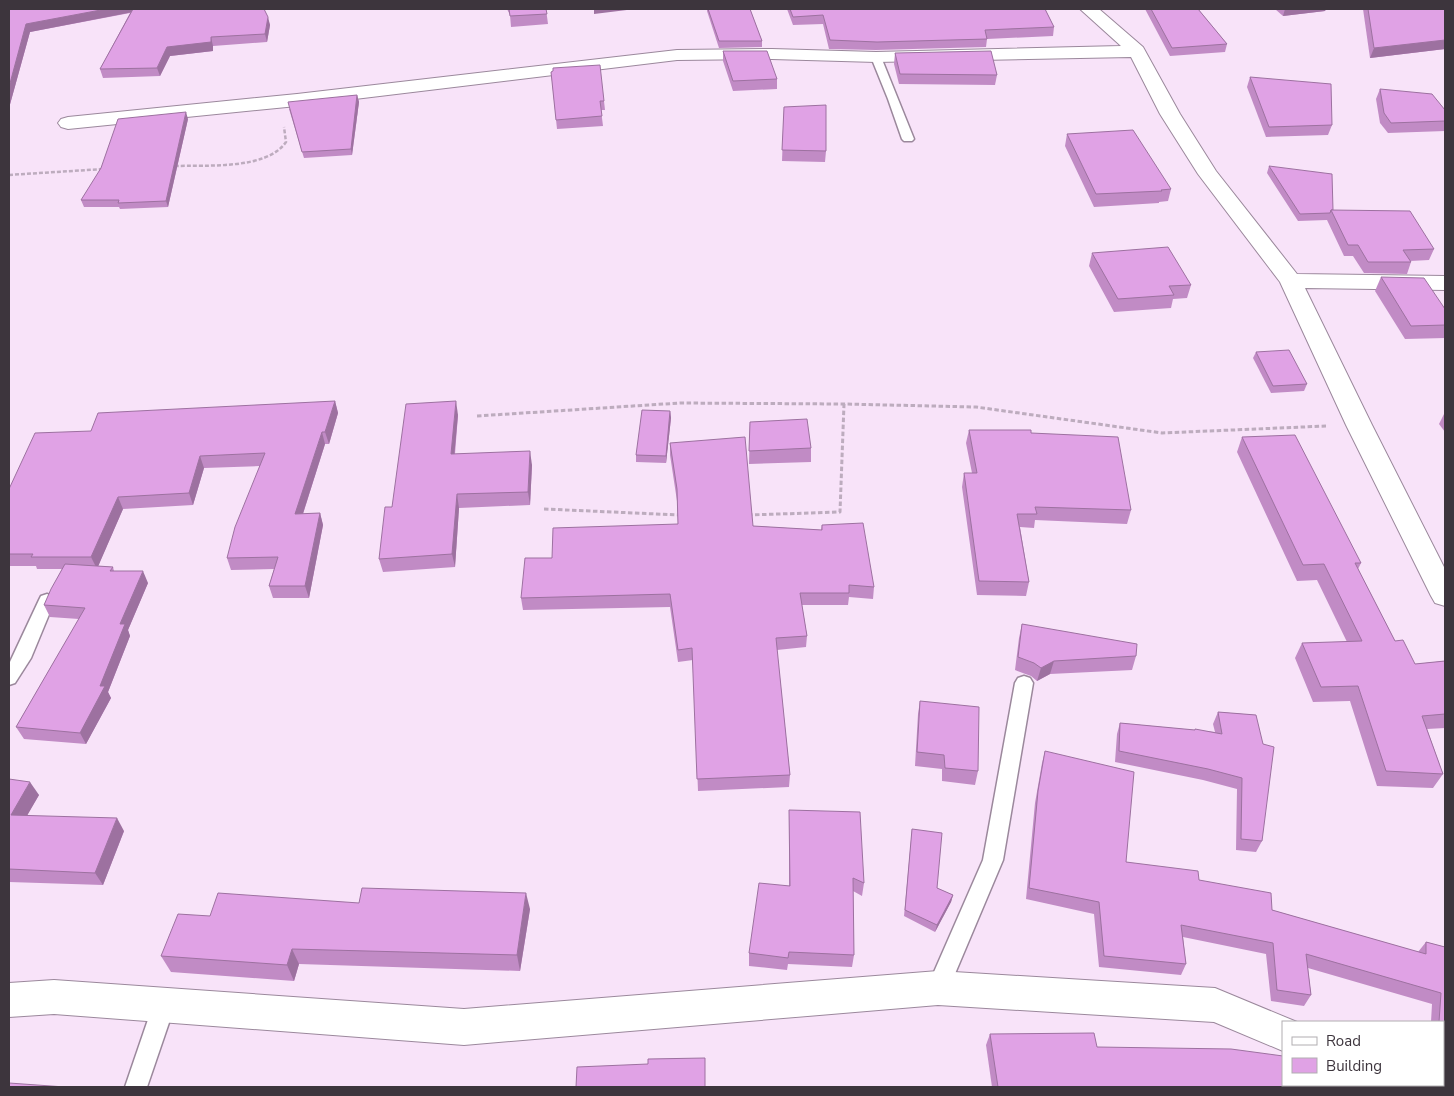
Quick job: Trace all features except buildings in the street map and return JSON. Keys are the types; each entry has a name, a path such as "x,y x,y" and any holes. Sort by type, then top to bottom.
{"street":[{"path":"1089,9 1137,51 1170,114 1208,174 1291,281 1359,425 1445,596"},
{"path":"68,123 297,100 677,55 876,56 1137,51"},
{"path":"1291,281 1445,283"},
{"path":"9,1000 54,997 464,1028 938,988 1215,1005 1282,1033"}],"lane":[{"path":"876,56 908,139"},
{"path":"9,678 22,658 47,600"},
{"path":"938,988 993,860 1024,684"},
{"path":"136,1087 164,1005"}],"path":[{"path":"174,166 250,162 270,156 281,150 286,142 280,113 297,100"},
{"path":"9,175 112,168"},
{"path":"477,416 562,412 680,402 976,407 1162,432 1359,425"},
{"path":"742,515 840,512 844,404"},
{"path":"544,509 683,516"}]}
